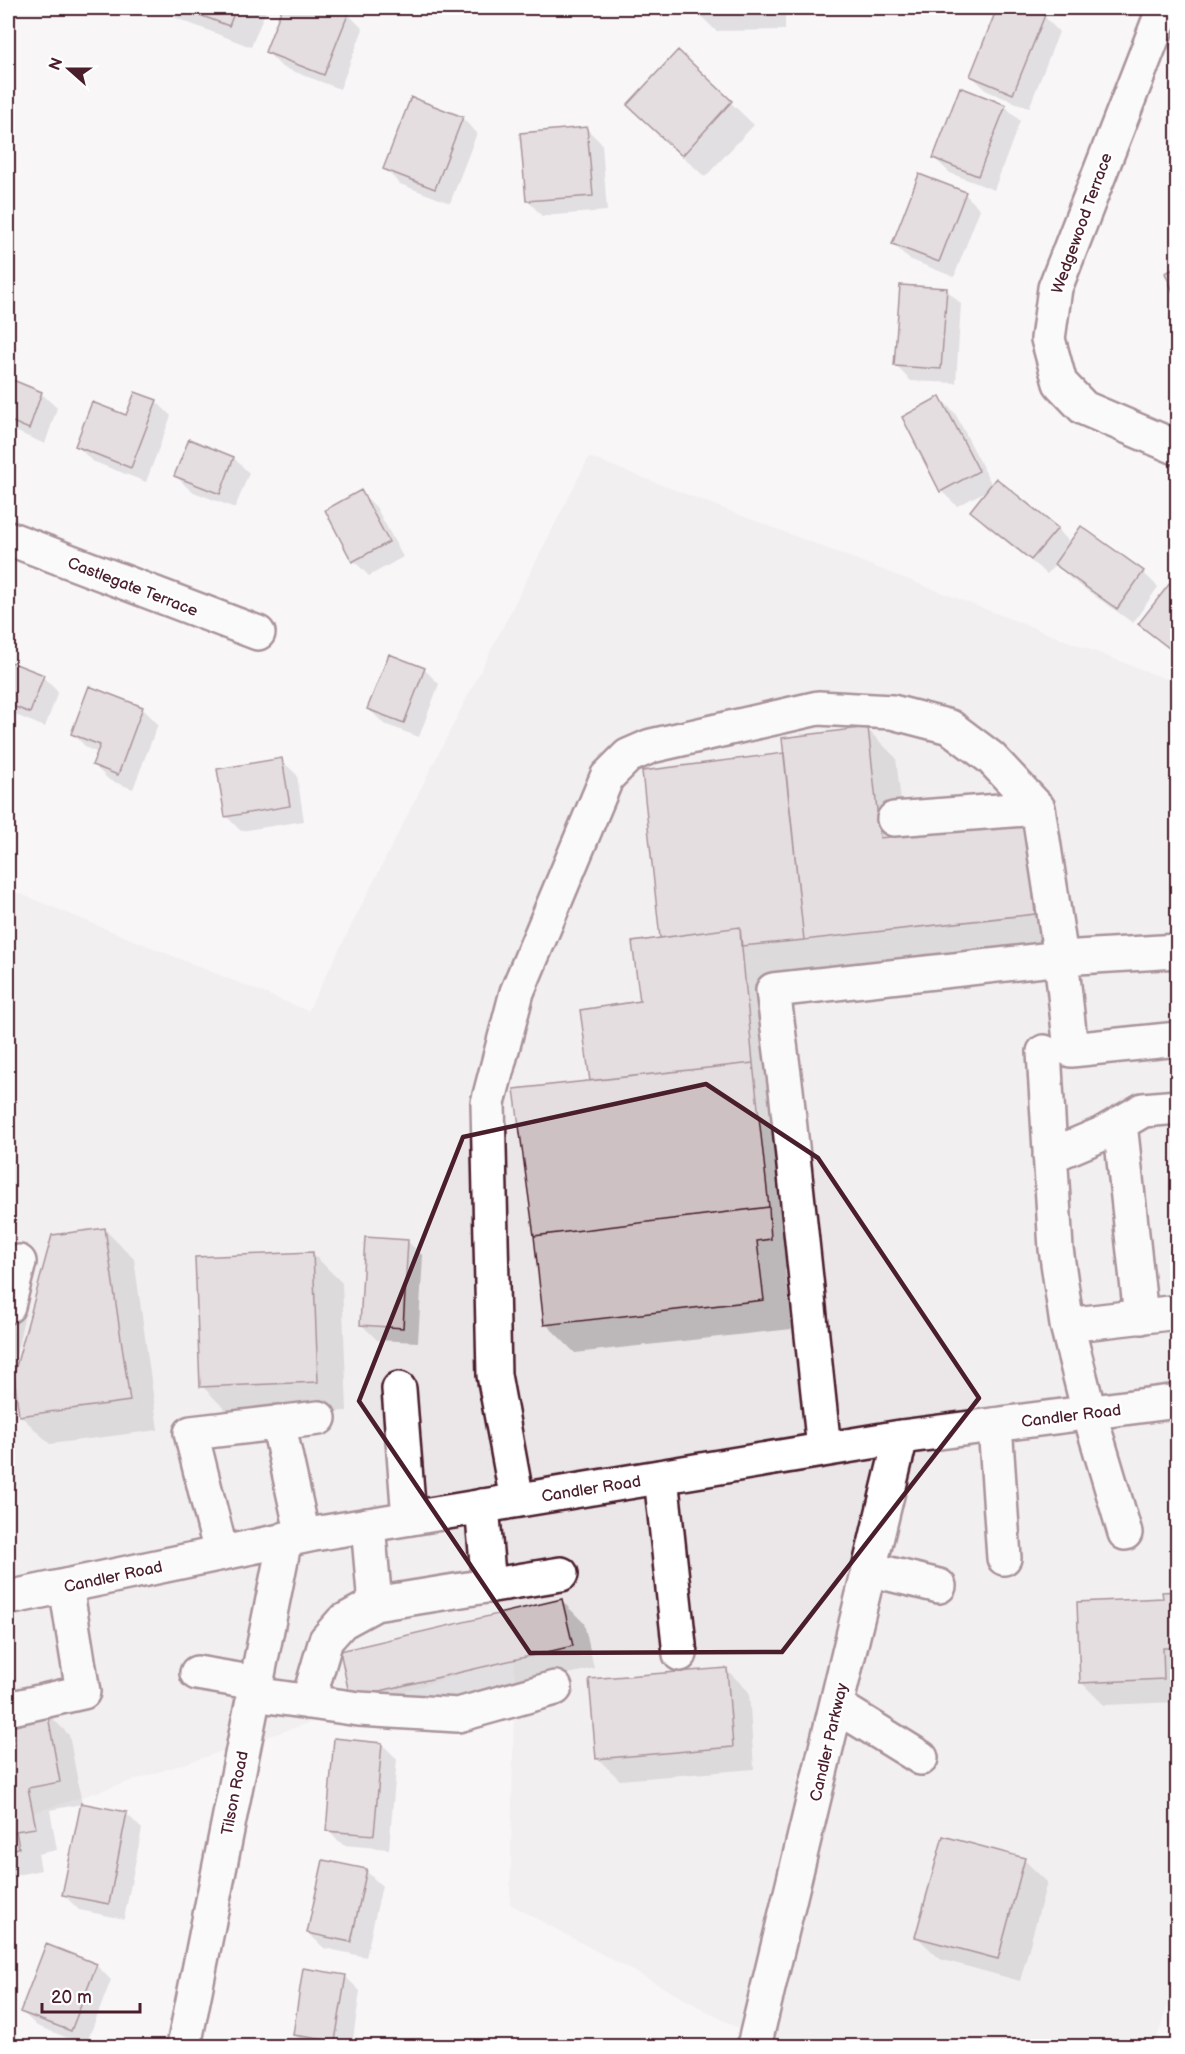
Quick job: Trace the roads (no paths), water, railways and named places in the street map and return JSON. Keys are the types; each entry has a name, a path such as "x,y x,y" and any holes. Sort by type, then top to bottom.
{"street":[{"name":"Wedgewood Terrace","path":"1164,8 1055,288 1048,339 1060,383 1084,408 1178,448"},
{"name":"Castlegate Terrace","path":"8,538 258,633"},
{"path":"517,1500 494,1375 488,1103 517,992 608,777 628,756 651,746 818,708 892,712 950,727 991,758 1038,808 1061,958 1071,1050 1178,1038"},
{"path":"894,819 1038,808"},
{"path":"824,1449 786,1090 773,990 1061,958 1178,951"},
{"path":"1044,1052 1056,1249 1067,1325 1089,1412 1125,1533"},
{"path":"1050,1156 1101,1134 1143,1110 1177,1108"},
{"path":"1120,1123 1141,1317"},
{"path":"8,1306 19,1262"},
{"path":"1067,1325 1178,1312"},
{"path":"399,1389 409,1518"},
{"name":"Candler Road","path":"8,1598 294,1538 409,1518 901,1437 1178,1401"},
{"path":"220,1553 191,1433 319,1418"},
{"path":"278,1422 294,1538"},
{"path":"995,1425 1004,1558"},
{"name":"Candler Parkway","path":"754,2046 901,1437"},
{"path":"661,1477 680,1654"},
{"path":"482,1506 489,1586"},
{"path":"368,1525 375,1604"},
{"name":"Tilson Road","path":"184,2046 255,1688 294,1538"},
{"path":"869,1569 939,1586"},
{"path":"308,1702 326,1640 342,1622 375,1604 561,1574"},
{"path":"8,1709 83,1692 66,1586"},
{"path":"197,1673 308,1702 359,1709 458,1715 555,1688"},
{"path":"837,1706 921,1758"}]}
